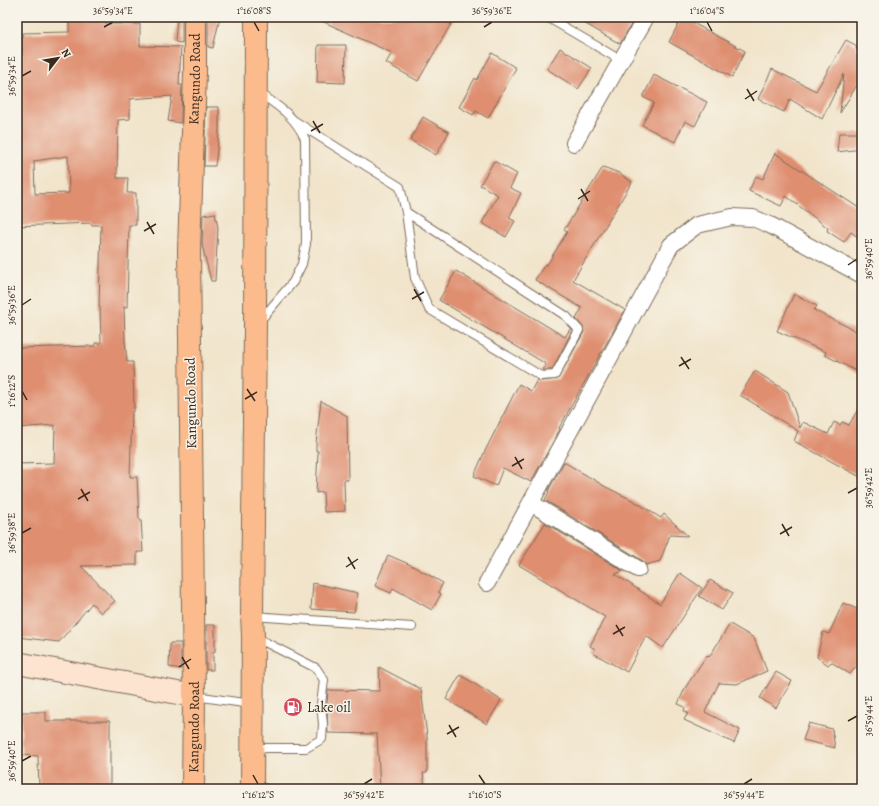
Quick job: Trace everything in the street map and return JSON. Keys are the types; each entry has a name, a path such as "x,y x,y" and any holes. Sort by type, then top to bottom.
{"highway":[{"name":"Kangundo Road","path":"193,789 194,696 189,250 196,73 195,17"},
{"path":"256,17 252,748 257,787"}],"street":[{"path":"574,143 646,17"},
{"path":"487,583 671,245 697,225 732,217 753,218 770,225 862,275"},
{"path":"531,503 638,569"},
{"path":"17,663 194,696"}],"lane":[{"path":"547,17 622,60"},
{"path":"255,327 293,282 302,264 306,244 306,139 300,128 284,110 256,91"},
{"path":"293,120 400,187 406,212 416,278 429,309 541,376 555,375 579,330 566,316 406,212"},
{"path":"252,626 412,627"},
{"path":"252,626 316,668 324,680 321,704 323,724 322,739 306,748 252,748"},
{"path":"194,696 252,704"}],"building":[{"path":"69,17 106,17 106,24 140,24 140,46 181,47 179,85 182,85 181,123 168,121 172,96 130,99 130,119 118,120 117,178 128,178 127,193 136,193 136,225 129,225 127,307 124,307 127,362 133,362 134,411 132,411 130,477 137,477 139,519 141,519 143,552 137,552 137,565 81,566 115,601 101,613 92,603 59,642 17,637 17,553 19,516 17,516 17,464 54,463 55,425 18,428 17,348 95,346 95,343 101,343 99,307 101,225 91,225 91,223 17,226 17,67 22,67 22,33 69,32","holes":["68,156 69,193 35,194 34,161"]},
{"path":"177,17 182,17 182,43 175,42"},
{"path":"208,17 220,17 213,48 208,47"},
{"path":"313,17 455,17 418,81 386,63 392,53"},
{"path":"574,17 626,17 633,21 620,44"},
{"path":"682,17 745,51 732,77 669,42"},
{"path":"846,40 857,46 856,49 862,52 862,77 840,113 844,74 822,119 790,99 784,112 758,99 772,69 816,91"},
{"path":"318,45 346,45 345,83 317,82"},
{"path":"560,48 592,68 578,89 547,69"},
{"path":"492,53 516,68 488,118 476,111 473,115 459,107 475,78 477,80"},
{"path":"654,75 707,102 695,126 685,121 675,142 642,125 654,103 643,97"},
{"path":"206,107 219,107 219,134 215,166 204,166"},
{"path":"423,117 449,132 436,155 410,140"},
{"path":"839,133 862,133 862,149 837,152"},
{"path":"775,153 862,210 862,240 851,232 844,242 827,231 828,228 786,196 781,206 749,191 756,176 763,179"},
{"path":"494,161 517,174 510,188 521,193 509,218 515,221 506,237 482,223 498,195 480,185"},
{"path":"603,167 619,173 632,182 573,280 625,310 559,428 560,429 531,482 503,468 496,486 474,476 519,384 531,391 537,380 558,379 584,332 583,327 576,319 582,308 535,280 545,264 547,265 567,232 564,230"},
{"path":"215,213 218,228 215,281 211,281 202,245 203,215"},
{"path":"456,271 565,337 570,329 572,331 552,370 543,370 546,364 439,300"},
{"path":"794,294 817,306 814,310 862,334 862,374 825,355 826,352 777,331"},
{"path":"755,371 788,392 800,428 803,422 828,434 834,422 840,425 842,422 849,425 862,402 862,478 794,441 798,431 740,395"},
{"path":"321,401 347,416 348,480 344,480 345,511 324,512 323,492 316,493 318,451 316,451 316,443"},
{"path":"564,462 606,487 634,501 661,518 664,514 688,536 670,535 660,561 646,565 643,561 545,500 549,492 548,491"},
{"path":"545,523 623,571 615,574 660,604 680,573 702,588 663,648 646,636 627,672 593,653 595,649 590,646 605,617 519,565"},
{"path":"388,555 411,565 443,583 438,592 441,594 432,610 393,588 391,593 375,586"},
{"path":"710,580 733,593 722,610 699,596"},
{"path":"313,583 358,593 354,612 311,609"},
{"path":"843,603 862,611 862,659 850,674 831,662 828,665 817,657 823,632 829,634"},
{"path":"730,624 754,638 767,671 737,684 719,683 705,712 740,730 734,743 684,720 688,713 684,711 685,707 678,704 685,688 707,655 709,657"},
{"path":"206,625 215,625 213,670 206,670"},
{"path":"170,643 181,643 181,669 169,667"},
{"path":"379,667 421,689 427,736 427,773 423,773 425,787 418,788 419,789 380,789 377,734 328,733 328,690 380,691"},
{"path":"776,672 792,681 776,708 760,698"},
{"path":"460,675 501,700 487,724 446,699"},
{"path":"21,712 46,712 46,721 110,721 110,789 39,789 38,756 21,755"},
{"path":"809,723 832,729 835,748 803,740"}],"place":[{"name":"Lake oil","path":"293,707"}]}
